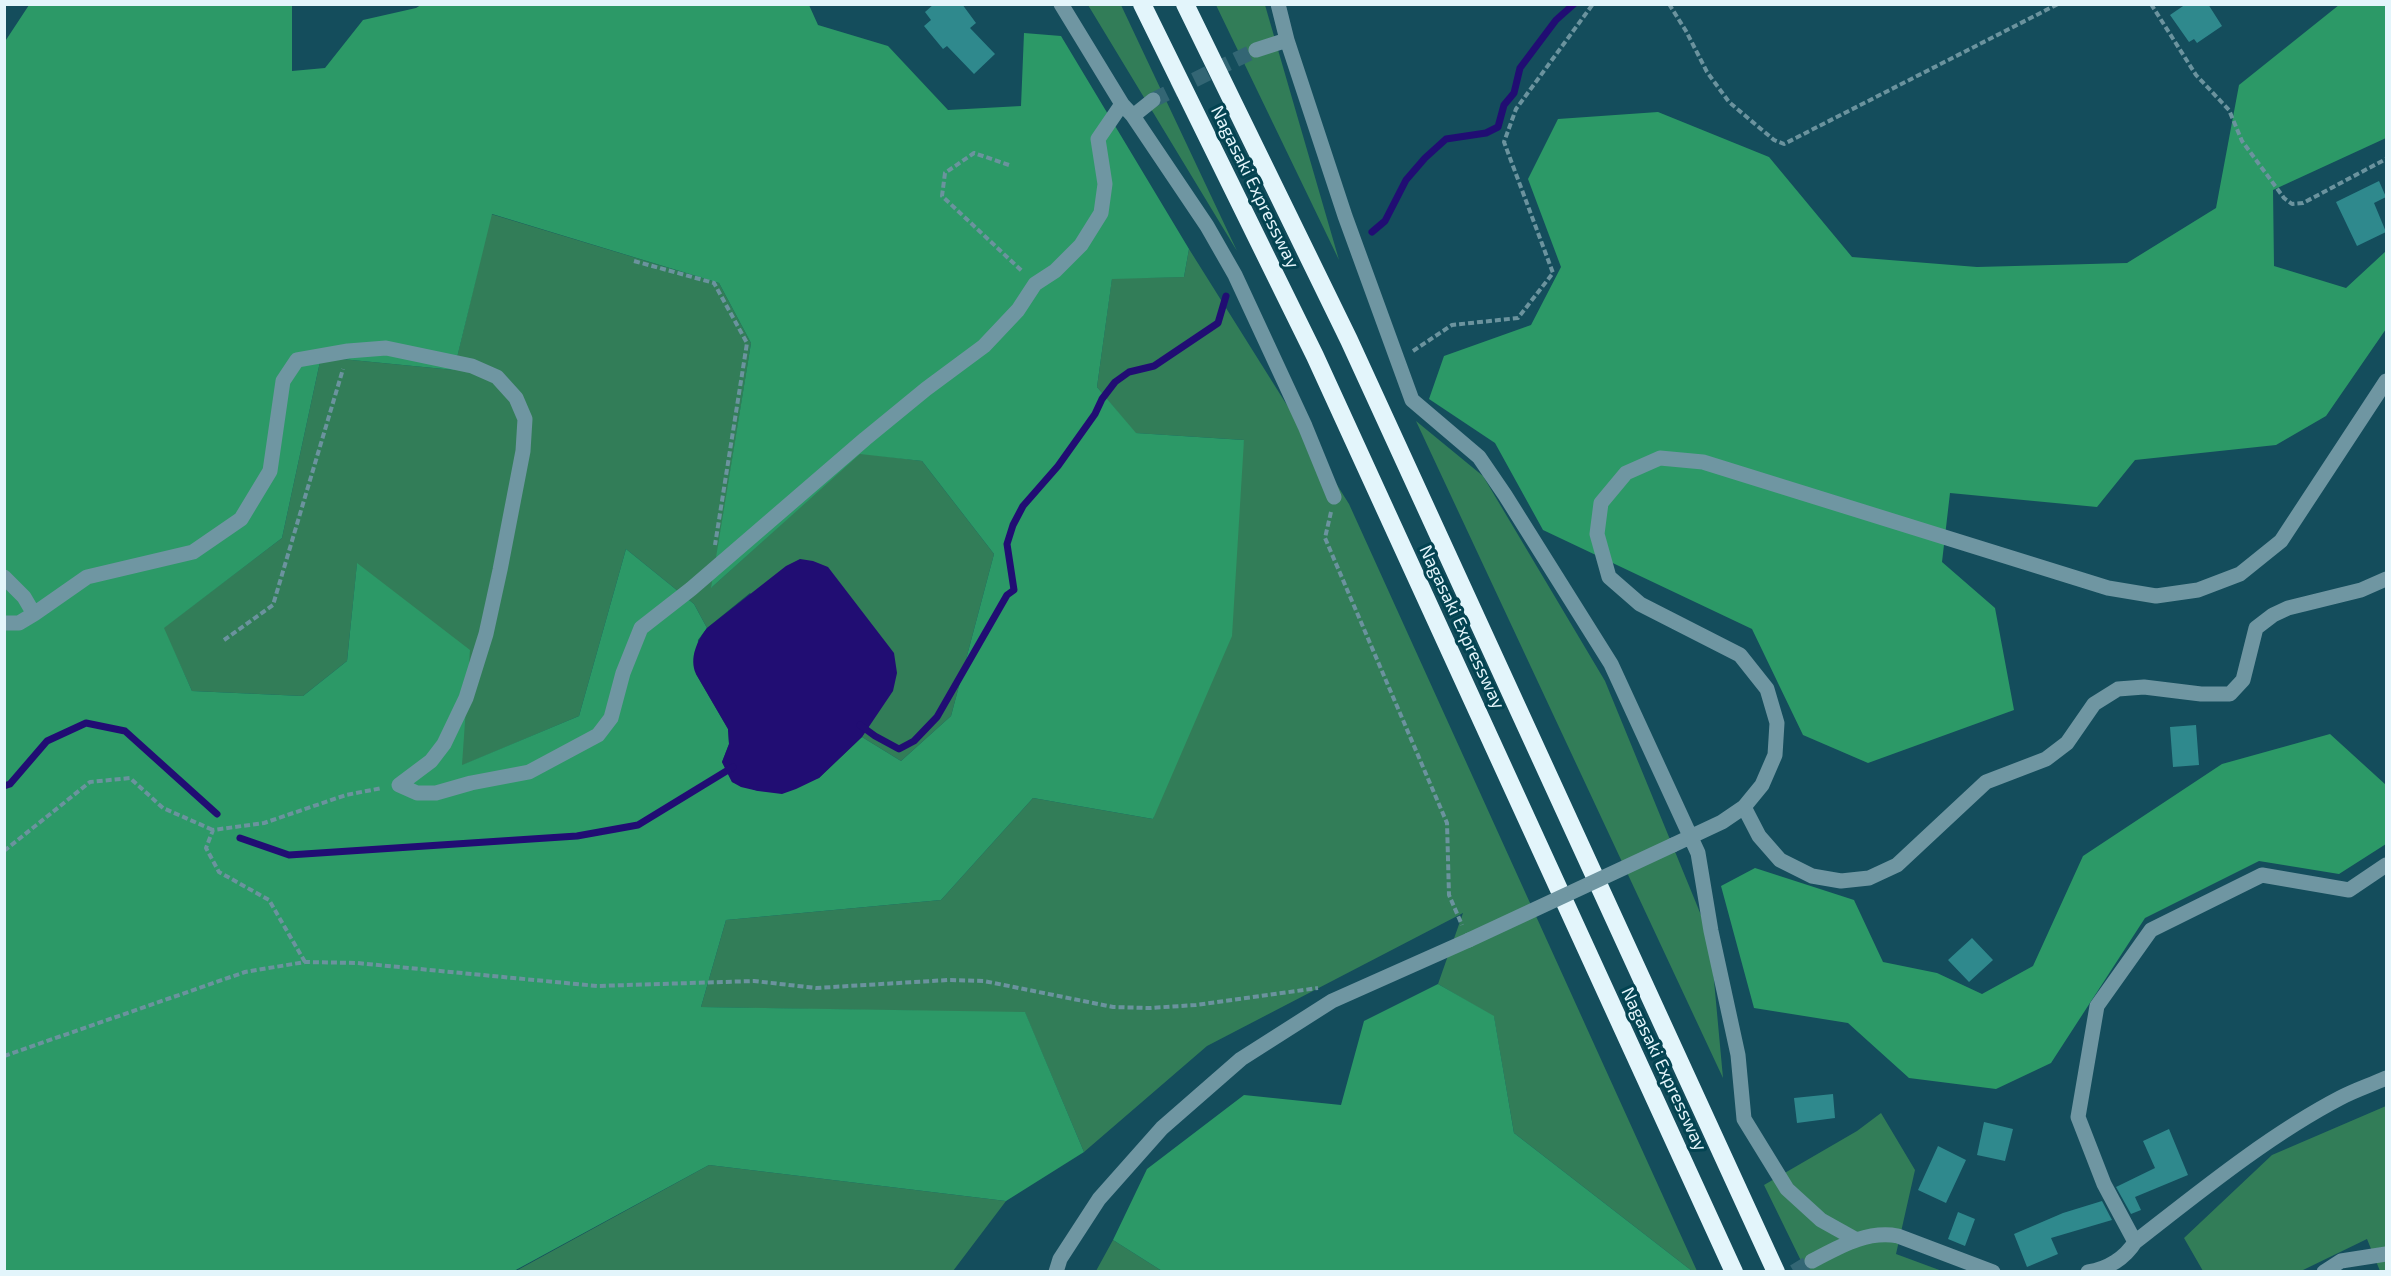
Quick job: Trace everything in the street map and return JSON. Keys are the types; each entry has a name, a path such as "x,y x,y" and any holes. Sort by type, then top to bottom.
{"highway":[{"name":"Nagasaki Expressway","path":"1142,4 1315,356 1734,1272"},
{"name":"Nagasaki Expressway","path":"1185,4 1349,340 1776,1272"}],"street":[{"path":"1061,4 1122,104 1133,116 1207,226 1235,275 1305,426 1334,497"},
{"path":"1278,4 1287,40 1345,216 1412,400 1479,458 1505,495 1611,664 1691,836 1698,853 1711,931 1738,1055 1743,1119 1788,1189 1821,1220 1855,1239"},
{"path":"1256,50 1287,40"},
{"path":"1133,116 1154,100"},
{"path":"4,623 19,623 87,577 193,552 241,519 270,471 283,381 297,360 348,351 386,348 472,366 496,377 516,398 525,419 523,451 486,634 465,698 444,744 431,761 399,785 417,793 436,793 529,772 598,735 611,718 623,673 641,628 711,573 926,389 984,346 1018,310 1035,284 1055,272 1081,245 1101,213 1105,184 1098,139 1122,104"},
{"path":"1056,1272 1060,1259 1099,1199 1162,1128 1241,1059 1332,1001 1722,822 1744,807 1762,785 1775,755 1777,723 1767,689 1740,655 1640,604 1609,577 1597,534 1601,503 1626,472 1660,458 1702,462 2108,588 2156,596 2198,590 2240,574 2281,541 2386,381"},
{"path":"4,577 24,597 34,614"},
{"path":"1744,807 1759,836 1780,860 1812,876 1841,881 1869,878 1897,865 1986,782 2046,759 2067,743 2094,704 2118,689 2144,687 2201,694 2230,694 2243,680 2256,628 2273,615 2288,608 2361,590 2386,579"},
{"path":"2135,1242 2104,1184 2078,1117 2097,1006 2151,930 2241,885 2262,875 2349,890 2386,865"},
{"path":"2088,1272 2113,1264 2128,1252 2135,1242 2197,1193 2273,1139 2339,1098 2386,1078"},
{"path":"1812,1261 1855,1239 1887,1234 1898,1236 1993,1272"},
{"path":"2324,1272 2341,1262 2386,1254"}],"path":[{"path":"1398,362 1452,325 1518,318 1553,273 1504,142 1516,110 1593,4"},
{"path":"1669,4 1707,72 1730,102 1774,140 1784,144 2058,4"},
{"path":"2151,4 2196,75 2229,110 2242,141 2284,198 2292,204 2303,203 2386,159"},
{"path":"1009,165 975,153 945,173 942,196 1035,284"},
{"path":"634,261 714,283 747,343 711,573"},
{"path":"224,640 273,604 348,351"},
{"path":"1334,497 1324,538 1447,823 1449,895 1469,940"},
{"path":"4,851 90,782 130,778 163,808 213,830 264,823 346,795 399,785"},
{"path":"213,830 206,848 219,872 269,900 305,962"},
{"path":"4,1056 245,972 305,962 357,963 597,986 754,981 816,988 948,980 984,981 1113,1007 1149,1008 1218,1002 1317,988 1332,1001"}],"green space":[{"path":"29,5 292,5 292,71 325,68 363,20 421,5 809,5 818,25 888,46 948,110 1021,106 1024,33 1061,36 1189,249 1184,277 1112,279 1097,387 1136,433 1244,440 1232,636 1153,819 1033,798 941,900 726,920 701,1007 1025,1012 1084,1152 1006,1201 709,1165 514,1271 5,1271 4,43","holes":["492,214 719,283 751,343 711,588 860,454 922,461 994,554 951,716 901,761 862,737 819,778 758,791 732,782 722,762 729,744 728,729 696,674 698,640 707,628 694,604 626,549 579,716 462,765 470,650 357,563 347,661 303,696 192,691 164,628 282,538 321,357 454,370"]},
{"path":"1088,5 1121,5 1237,251"},
{"path":"1216,5 1265,5 1339,260"},
{"path":"2339,5 2386,5 2386,138 2273,190 2274,266 2346,288 2386,251 2386,329 2326,416 2276,445 2135,460 2097,507 1950,493 1942,562 1995,608 2014,710 1868,763 1803,735 1752,629 1543,530 1495,443 1429,399 1444,356 1531,325 1561,267 1528,179 1558,119 1658,112 1769,157 1852,257 1977,267 2127,263 2216,208 2239,85"},
{"path":"491,214 719,283 751,343 712,587 860,453 922,461 994,554 951,716 901,761 862,737 866,730 750,593 707,628 694,604 626,549 579,716 461,766 357,564 347,661 303,696 192,691 163,628 282,538 321,357 454,370"},
{"path":"1189,249 1349,504 1697,1271 1692,1271 1514,1133 1494,1017 1438,984 1463,913 1207,1046 1084,1152 1025,1013 701,1007 726,920 941,900 1033,798 1153,819 1244,440 1135,433 1097,387 1112,278 1184,277"},
{"path":"1416,421 1483,476 1605,681 1710,937 1723,1078"},
{"path":"2330,734 2386,785 2386,844 2339,874 2259,861 2145,918 2051,1063 1996,1089 1909,1078 1848,1023 1754,1008 1721,886 1755,868 1854,900 1883,962 1937,973 1982,994 2033,966 2083,856 2222,764"},
{"path":"1438,984 1494,1016 1514,1133 1692,1271 1162,1271 1113,1240 1147,1169 1244,1095 1341,1105 1364,1021"},
{"path":"2386,1106 2386,1271 2380,1271 2367,1239 2301,1271 2203,1271 2184,1238 2272,1155"},
{"path":"1881,1113 1915,1170 1896,1254 1942,1271 1806,1271 1764,1185 1857,1131"},
{"path":"709,1165 1006,1201 953,1271 514,1272"},
{"path":"1113,1240 1162,1271 1096,1271"}],"shaded area":[{"path":"800,559 828,567 894,653 897,673 893,691 862,737 819,778 782,794 758,791 732,782 722,762 729,744 728,729 696,674 694,656 697,644 707,628 786,566"}],"building":[{"path":"934,4 962,4 976,23 970,28 995,54 974,74 947,46 943,49 924,26 931,20 925,12"},
{"path":"2186,4 2208,4 2222,26 2197,43 2194,39 2189,42 2170,15"},
{"path":"2379,181 2386,197 2374,203 2386,232 2357,246 2336,202"},
{"path":"2196,725 2199,765 2173,767 2170,727"},
{"path":"1972,938 1993,960 1969,982 1948,960"},
{"path":"1833,1094 1835,1118 1797,1123 1794,1098"},
{"path":"1984,1122 2013,1129 2005,1161 1977,1155"},
{"path":"2169,1129 2188,1175 2135,1197 2141,1210 2131,1214 2116,1187 2155,1168 2143,1141"},
{"path":"1938,1146 1966,1160 1946,1203 1918,1190"},
{"path":"2102,1201 2112,1220 2051,1238 2058,1254 2027,1267 2014,1234 2063,1213"},
{"path":"1958,1212 1975,1219 1965,1246 1948,1239"}],"waterway":[{"path":"1372,232 1385,221 1406,180 1446,139 1486,133 1498,127 1504,105 1514,93 1520,68 1556,20 1574,4"},
{"path":"860,725 899,749 914,741 937,717 1007,595 1014,590 1007,544 1013,525 1023,506 1058,466 1115,382 1129,372 1154,366 1218,323 1226,296"},
{"path":"4,786 10,784 47,741 86,723 125,731 217,814"},
{"path":"240,838 289,855 577,836 638,825 733,767"}],"tunnel":[{"path":"1153,100 1256,50"},
{"path":"1794,1272 1812,1261"}]}
